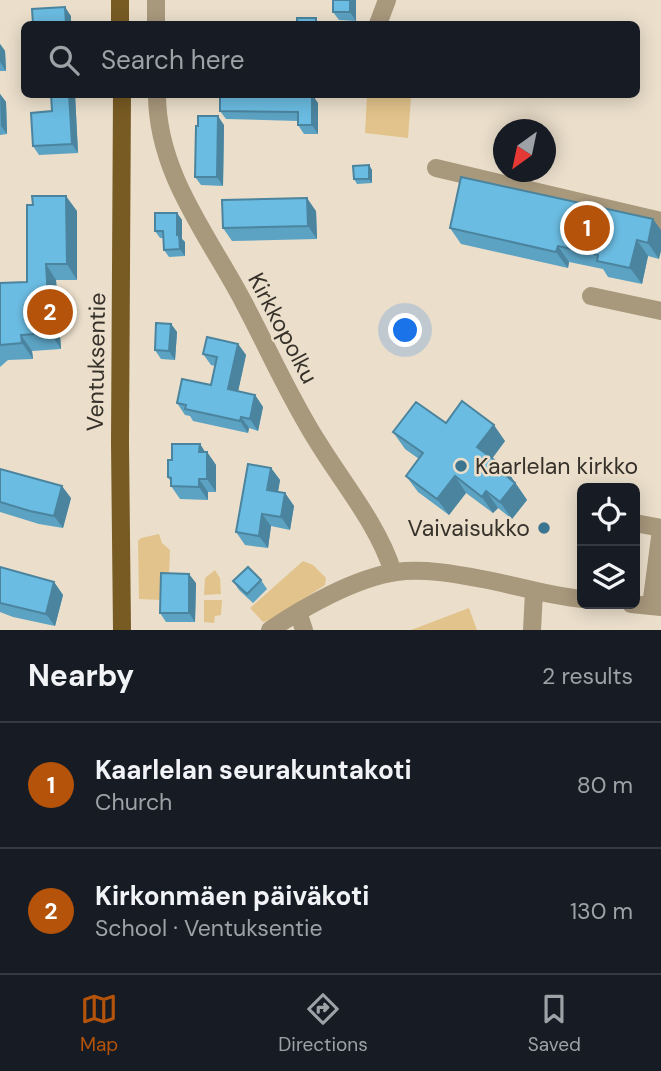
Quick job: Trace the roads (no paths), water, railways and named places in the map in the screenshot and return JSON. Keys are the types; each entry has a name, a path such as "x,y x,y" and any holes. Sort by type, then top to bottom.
{"main road":[{"path":"120,0 120,21"},
{"name":"Ventuksentie","path":"122,98 122,630"}],"street":[{"path":"156,0 156,21"},
{"path":"379,21 387,0"},
{"name":"Kirkkopolku","path":"157,98 163,144 177,182 306,423 374,528 388,554 393,572"},
{"path":"436,168 661,221"},
{"path":"591,296 661,311"},
{"path":"640,524 661,529 656,606"},
{"path":"270,630 298,612 360,583 393,572 483,579 534,592 577,598"},
{"path":"531,630 534,592"},
{"path":"298,612 304,630"}],"place":[{"name":"Kaarlelan seurakuntakoti","path":"587,228"},
{"name":"Kirkonmäen päiväkoti","path":"50,312"},
{"name":"Kaarlelan kirkko","path":"461,466"},
{"name":"Vaivaisukko","path":"544,528"}]}
